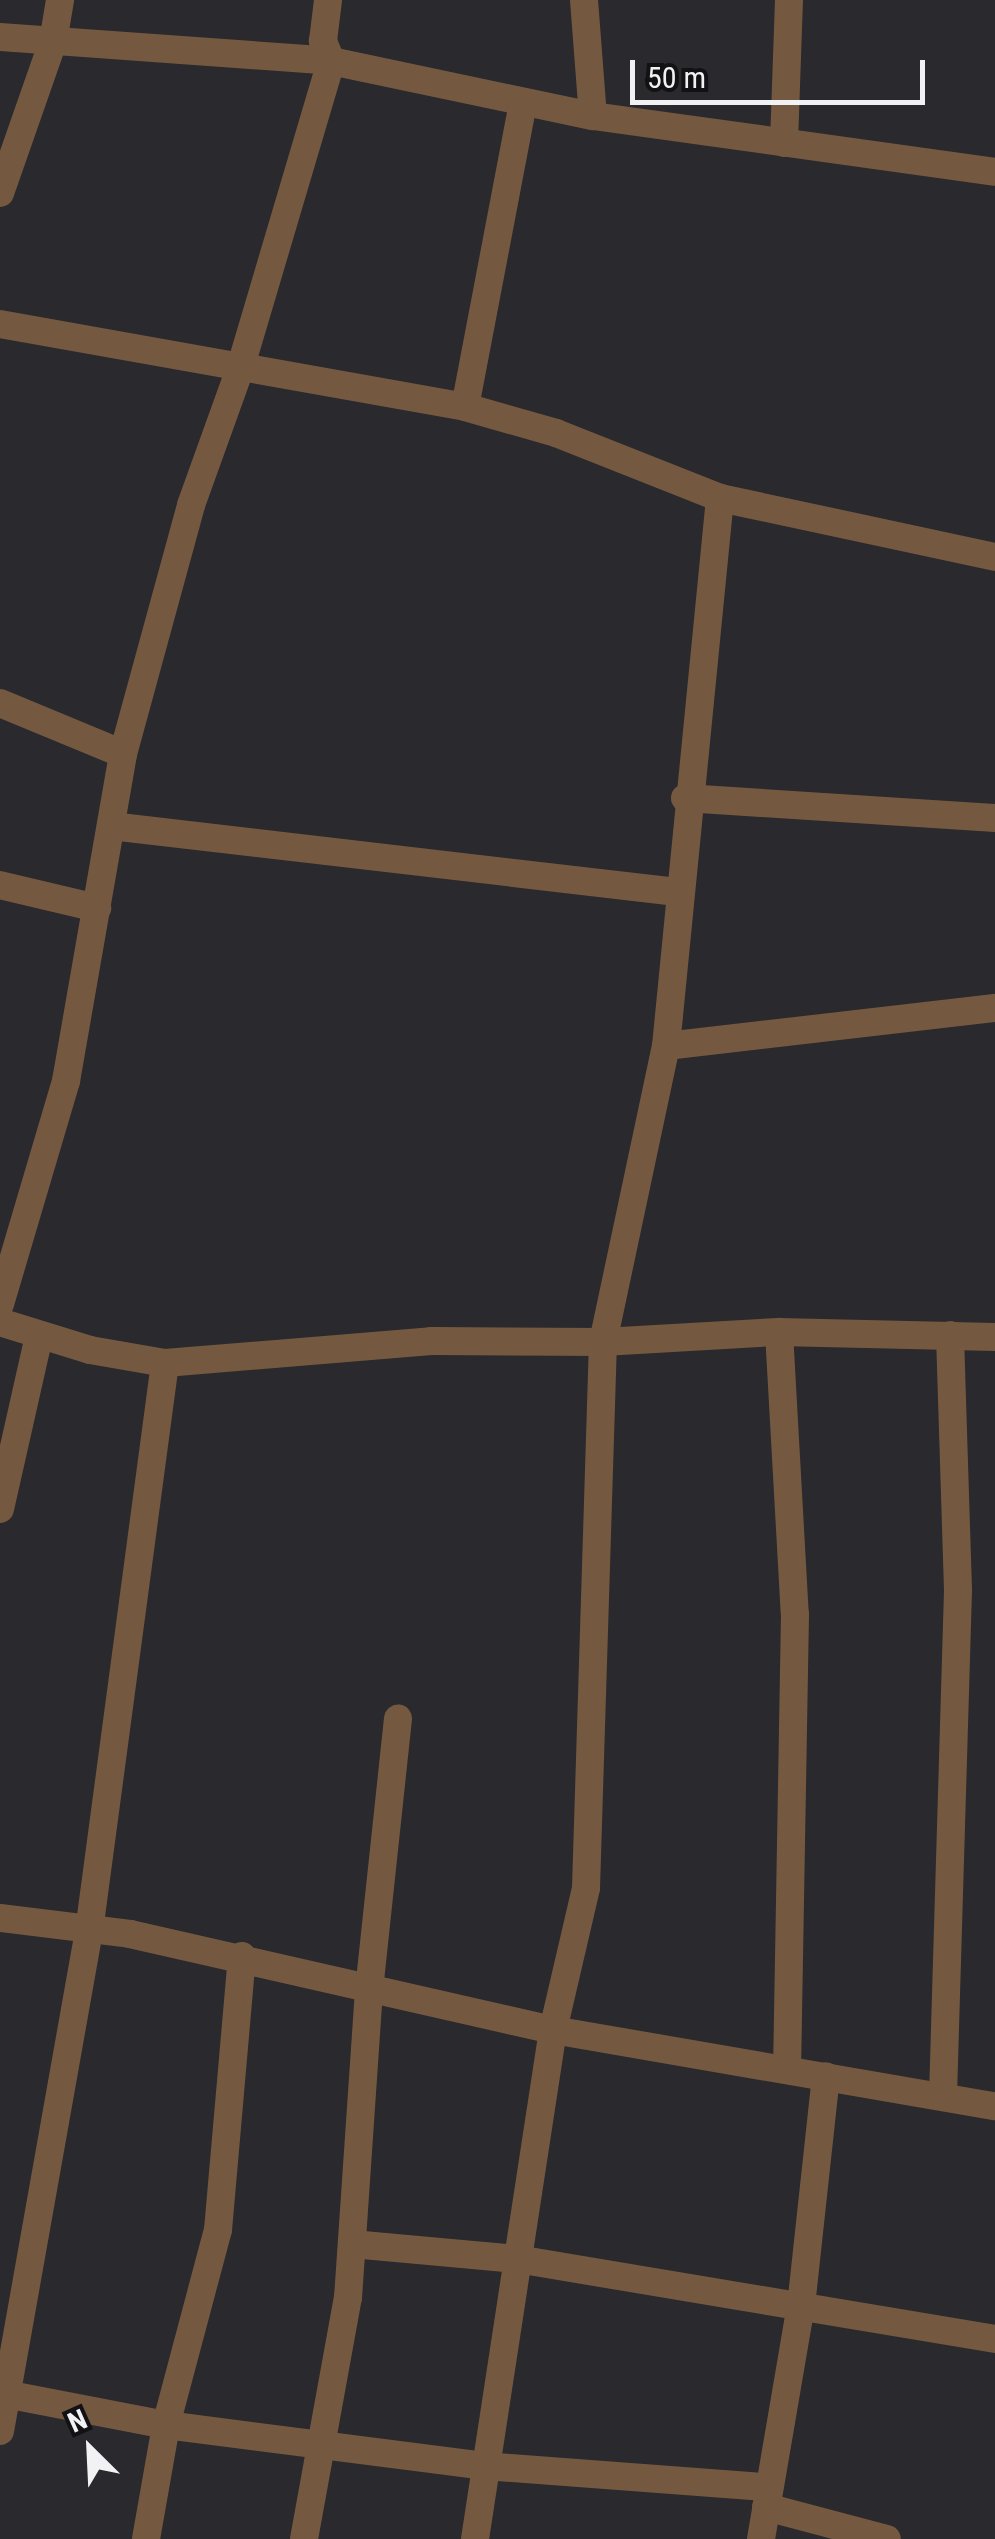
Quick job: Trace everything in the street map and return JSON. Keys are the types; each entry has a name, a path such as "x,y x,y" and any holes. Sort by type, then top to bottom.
{"street":[{"path":"0,193 53,42 60,0"},
{"path":"0,1304 66,1082 123,754 191,505 240,369 331,61 323,42 328,0"},
{"path":"584,0 594,116"},
{"path":"784,143 788,0"},
{"path":"0,37 331,61 594,116 995,172"},
{"path":"465,407 523,102"},
{"path":"0,324 465,407 556,432 720,498 995,557"},
{"path":"475,2539 553,2030 586,1888 603,1342 666,1046 686,798 720,498"},
{"path":"0,704 123,754"},
{"path":"686,798 995,818"},
{"path":"111,826 677,892"},
{"path":"0,884 97,908"},
{"path":"666,1046 995,1008"},
{"path":"0,1322 39,1336 166,1363 351,1344 603,1342 779,1332 995,1337"},
{"path":"779,1332 795,1614 787,2069"},
{"path":"943,2096 958,1590 950,1334"},
{"path":"0,1509 39,1336"},
{"path":"0,2431 3,2393 89,1930 166,1363"},
{"path":"304,2539 352,2244 369,1990 398,1719"},
{"path":"0,1918 242,1956 369,1990 553,2030 995,2106"},
{"path":"146,2539 166,2425 218,2230 242,1956"},
{"path":"762,2539 765,2497 800,2306 826,2076"},
{"path":"352,2244 517,2260 995,2339"},
{"path":"3,2393 166,2425 765,2497 887,2539"}]}
